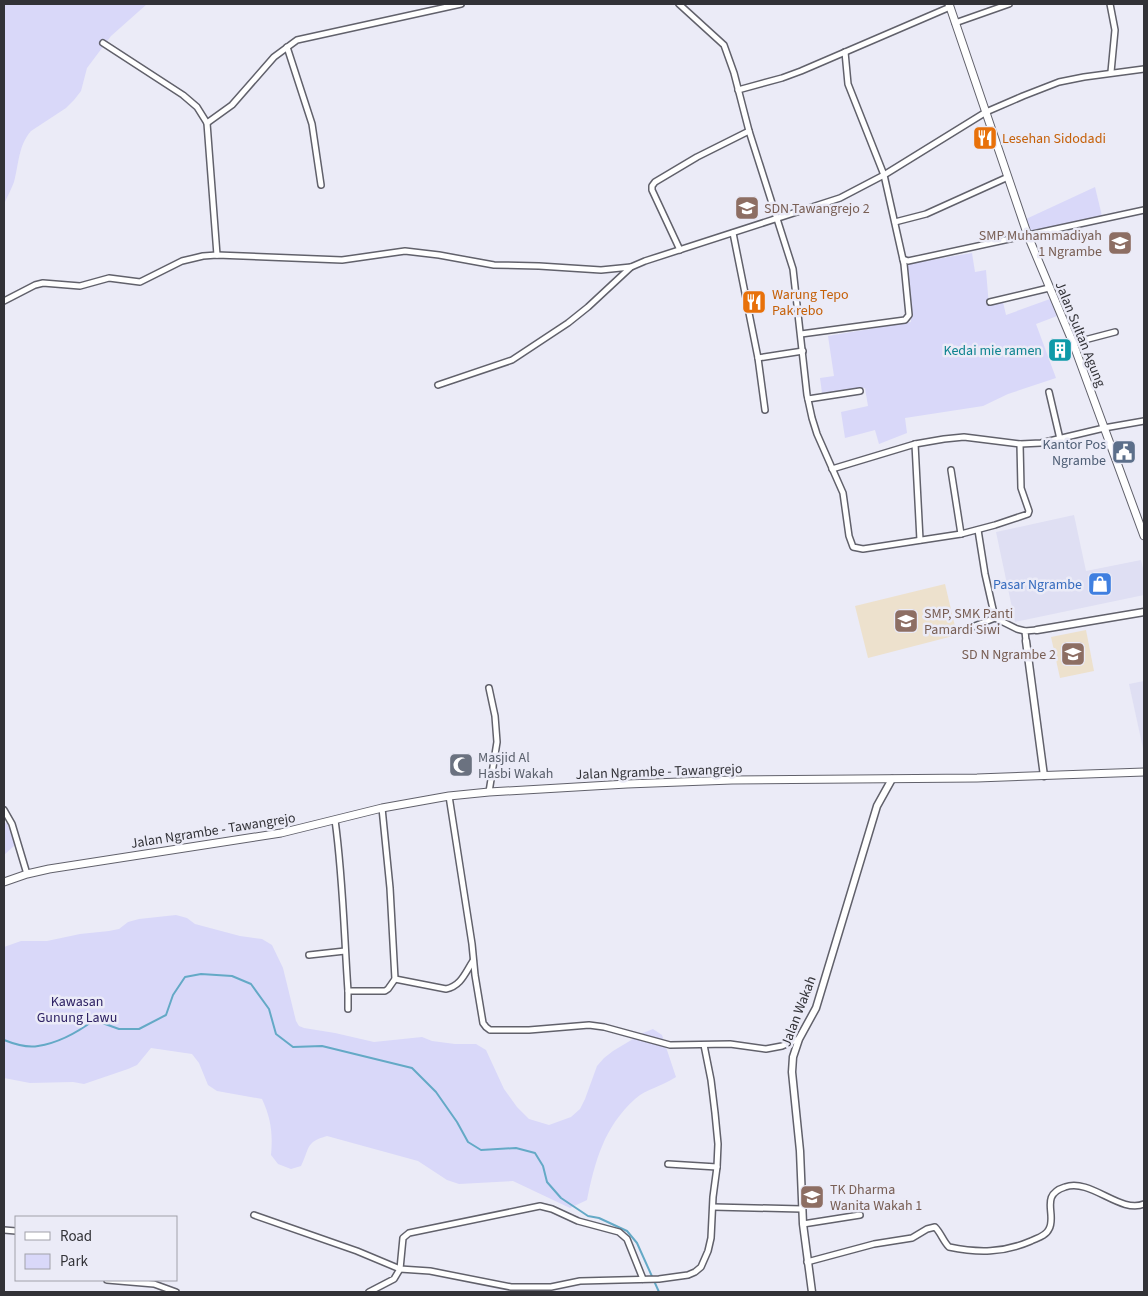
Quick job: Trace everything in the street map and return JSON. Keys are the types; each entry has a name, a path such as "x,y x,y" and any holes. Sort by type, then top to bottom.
{"main road":[{"name":"Jalan Sultan Agung","path":"950,5 1028,236 1073,343 1144,536"},
{"name":"Jalan Ngrambe - Tawangrejo","path":"4,882 27,874 87,862 226,843 281,833 382,808 449,796 488,792 627,784 1044,776 1144,772"}],"street":[{"path":"207,123 232,106 274,57 297,40 461,4"},
{"path":"679,4 724,45 776,219 793,269 808,399 816,434 842,492 850,544 853,548 863,549 961,534 1028,514 1029,511 1021,488 1020,444"},
{"path":"955,22 1009,4"},
{"path":"1110,4 1114,30 1111,72"},
{"path":"738,90 782,78 950,5"},
{"path":"103,43 184,95 197,107 207,123 217,255"},
{"path":"287,47 312,124 321,185"},
{"path":"800,334 905,320 909,315 903,259 884,175 848,84 845,52"},
{"path":"4,301 43,283 80,286 109,278 140,282 182,261 217,255 342,260 405,251 494,265 601,270 631,267 840,198 884,175 986,112 1059,82 1111,72 1144,69"},
{"path":"680,250 652,190 652,186 655,182 697,157 749,131"},
{"path":"895,222 926,214 1008,177"},
{"path":"903,259 908,261 1144,210"},
{"path":"733,233 758,358 765,410"},
{"path":"438,384 512,360 588,308 631,267"},
{"path":"990,302 1049,288"},
{"path":"1073,343 1115,332"},
{"path":"758,358 803,351"},
{"path":"808,399 860,391"},
{"path":"1049,392 1060,439"},
{"path":"832,469 916,444 964,437 1020,444 1041,443 1104,428 1144,421"},
{"path":"916,444 920,540"},
{"path":"951,470 961,534"},
{"path":"978,530 995,618"},
{"path":"967,629 995,618 1025,631 1144,612"},
{"path":"1025,631 1044,776"},
{"path":"488,792 497,742 496,716 489,688"},
{"name":"Jalan Wakah","path":"812,1292 803,1224 800,1151 792,1072 794,1057 799,1039 816,1008 877,806 892,779"},
{"path":"449,796 483,1023 490,1030 529,1030 589,1025 604,1026 670,1045 730,1044 766,1049 782,1046 799,1039"},
{"path":"348,992 385,991 395,979 390,888 382,808"},
{"path":"4,810 12,824 27,874"},
{"path":"335,820 341,867 348,1009"},
{"path":"309,955 345,951"},
{"path":"395,979 446,989 451,988 460,983 473,961"},
{"path":"254,1215 357,1251 400,1269 430,1271 511,1287 551,1287 580,1282 660,1279 696,1272 701,1267 711,1238 718,1144 711,1080 704,1045"},
{"path":"668,1164 717,1167"},
{"path":"807,1262 874,1244 912,1238 930,1227 935,1227 949,1247 982,1252 1012,1248 1041,1237 1048,1232 1051,1227 1049,1210 1052,1195 1057,1190 1069,1186 1079,1186 1128,1205 1138,1207 1144,1204"},
{"path":"369,1292 394,1279 400,1269 403,1238 409,1233 540,1206 552,1208 578,1221 620,1232 628,1239 646,1279"},
{"path":"713,1207 802,1209"},
{"path":"803,1224 860,1216"},
{"path":"119,1281 154,1284 176,1292"}],"shaded area":[{"path":"1074,515 1086,571 1141,560 1144,573 1144,595 1015,622 996,532"},
{"name":"SMP, SMK Panti Pamardi Siwi","path":"945,584 957,635 868,658 855,606"},
{"name":"SD N Ngrambe 2","path":"1086,630 1094,671 1060,678 1051,637"},
{"path":"1144,681 1144,753 1129,684"}],"green space":[{"path":"4,4 147,4 111,36 87,68 81,91 74,100 66,108 31,131 21,149 14,182 4,204"},
{"path":"1095,187 1102,216 1031,233 1026,219"},
{"path":"972,253 975,272 986,270 989,306 1003,302 1006,315 1050,299 1057,316 1036,324 1056,378 1008,394 983,406 905,418 907,433 879,444 875,430 845,438 841,412 868,406 865,388 822,393 820,378 834,376 828,336 911,322 907,264"},
{"path":"4,823 7,823 15,845 4,855"},
{"name":"Kawasan Gunung Lawu","path":"176,915 187,918 195,924 240,936 262,939 272,945 283,968 296,1021 299,1026 374,1042 422,1037 432,1041 455,1044 476,1044 486,1050 504,1089 517,1107 529,1119 549,1125 571,1117 580,1109 597,1066 604,1058 643,1033 653,1029 662,1035 676,1077 639,1096 624,1110 602,1145 587,1200 570,1208 513,1181 459,1184 447,1180 418,1161 327,1136 311,1143 301,1166 291,1169 278,1164 271,1155 271,1126 262,1099 217,1091 208,1085 199,1063 192,1054 151,1048 137,1065 84,1084 73,1082 30,1083 4,1078 4,947 21,941 47,941 80,934 109,931 119,929 128,922 139,919"}],"waterway":[{"path":"4,1040 25,1046 45,1045 81,1029 94,1020 119,1029 139,1029 166,1015 173,995 185,977 201,974 232,976 251,984 269,1009 276,1034 293,1047 322,1046 412,1068 436,1092 457,1122 468,1142 481,1150 516,1148 535,1153 543,1166 547,1182 561,1198 588,1216 599,1218 627,1231 637,1243 659,1292"}],"place":[{"name":"Lesehan Sidodadi","path":"985,138"},
{"name":"SDN Tawangrejo 2","path":"747,208"},
{"name":"SMP Muhammadiyah 1 Ngrambe","path":"1120,243"},
{"name":"Warung Tepo Pak rebo","path":"754,302"},
{"name":"Kedai mie ramen","path":"1060,350"},
{"name":"Kantor Pos Ngrambe","path":"1124,452"},
{"name":"Pasar Ngrambe","path":"1100,584"},
{"name":"SMP, SMK Panti Pamardi Siwi","path":"906,621"},
{"name":"SD N Ngrambe 2","path":"1073,654"},
{"name":"Masjid Al Hasbi Wakah","path":"461,765"},
{"name":"TK Dharma Wanita Wakah 1","path":"812,1197"}]}
